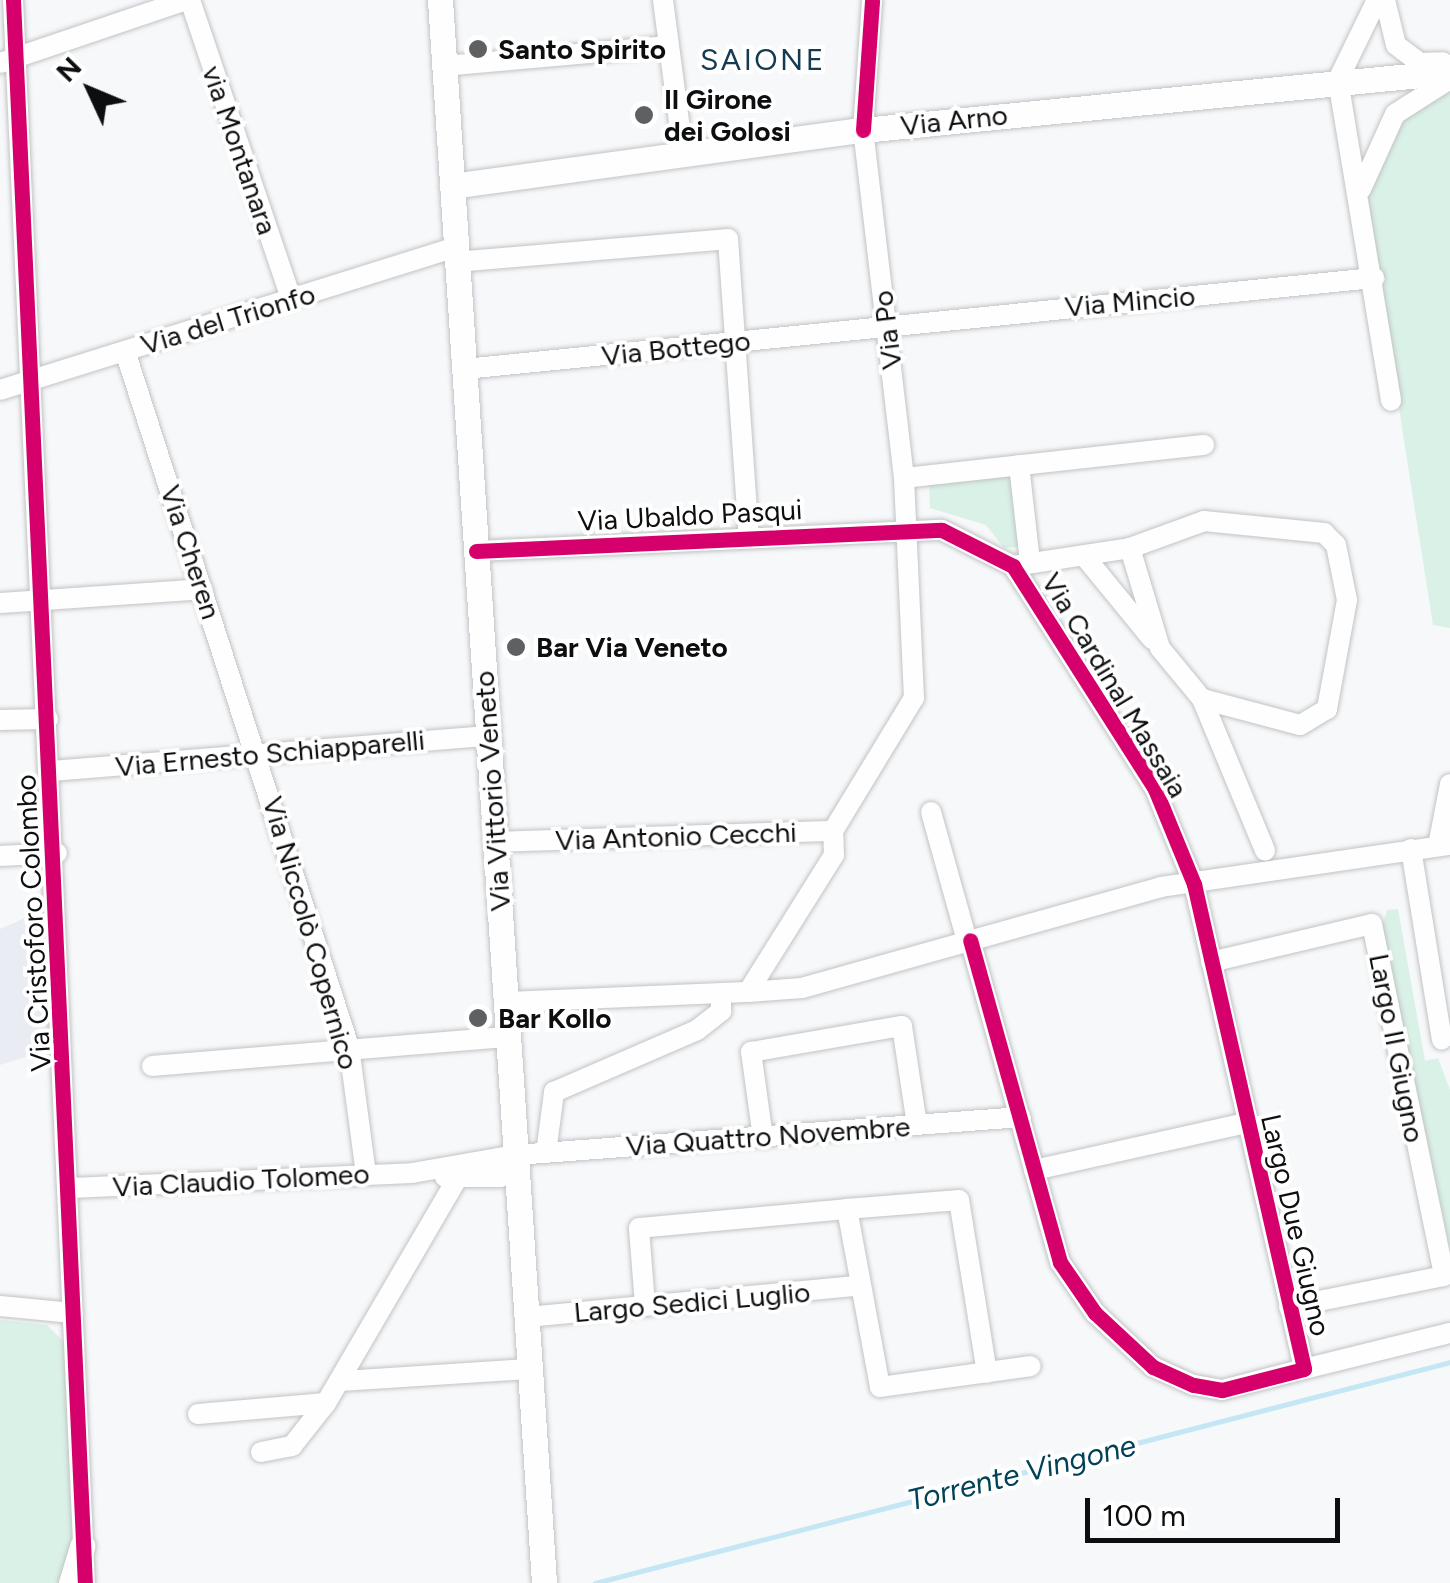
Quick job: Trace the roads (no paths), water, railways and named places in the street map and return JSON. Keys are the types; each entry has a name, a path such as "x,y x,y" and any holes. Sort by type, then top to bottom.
{"main road":[{"name":"Via Vittorio Veneto","path":"440,0 544,1583"},
{"name":"Via Arno","path":"452,186 682,151 863,130 1338,80 1450,72"},
{"path":"78,1583 82,1546"}],"street":[{"name":"Via Cristoforo Colombo","path":"13,0 8,61 57,853 82,1546"},
{"path":"8,61 188,0"},
{"name":"via Montanara","path":"188,0 291,299"},
{"path":"664,0 666,46 682,151"},
{"name":"Via Po","path":"872,0 863,130 904,478 906,530"},
{"path":"1376,0 1338,80 1374,278 1391,401"},
{"path":"1385,0 1396,45 1420,63 1450,62"},
{"path":"444,66 666,46"},
{"path":"1359,196 1395,114 1450,79"},
{"name":"Via del Trionfo","path":"0,390 291,299 456,255 728,239 737,344"},
{"name":"Via Mincio","path":"886,324 1374,278"},
{"name":"Via Bottego","path":"465,369 737,344 886,324"},
{"path":"737,344 748,537"},
{"name":"Via Cheren","path":"125,351 258,754"},
{"path":"904,478 1204,445"},
{"path":"1019,465 1021,563 1130,548 1204,521 1303,528 1336,545 1347,600 1327,708 1300,725 1202,699"},
{"name":"Via Ubaldo Pasqui","path":"476,550 906,530"},
{"name":"Via Cardinal Massaia","path":"906,530 967,537 1021,563 1155,789 1194,884"},
{"name":"Via Antonio Cecchi","path":"496,842 833,832 914,698 906,530"},
{"path":"1130,548 1160,648"},
{"path":"1086,557 1202,699 1266,850"},
{"path":"0,602 203,589"},
{"path":"0,720 48,718"},
{"name":"Via Ernesto Schiapparelli","path":"51,771 488,736"},
{"name":"Via Niccolò Copernico","path":"258,754 349,1048 366,1174"},
{"path":"506,1002 802,988 1194,884 1444,845 1450,784"},
{"name":"Largo Due Giugno","path":"931,812 1060,1262 1104,1324 1153,1367 1222,1390 1304,1369 1194,884"},
{"path":"748,992 834,856 833,832"},
{"path":"1411,849 1442,1040"},
{"path":"0,856 57,853"},
{"name":"Largo II Giugno","path":"1211,962 1372,924 1447,1279 1289,1307"},
{"path":"546,1153 554,1092 698,1030 722,1010 722,994"},
{"path":"764,1138 751,1052 902,1026 917,1125"},
{"path":"152,1066 508,1036"},
{"name":"Via Quattro Novembre","path":"516,1154 1021,1118"},
{"path":"1034,1170 1246,1122"},
{"name":"Via Claudio Tolomeo","path":"70,1188 412,1172 516,1154"},
{"name":"Via Claudio Tolomeo","path":"412,1172 457,1179 501,1176 516,1154"},
{"path":"261,1452 292,1446 342,1382 457,1179"},
{"path":"644,1306 639,1228 959,1200 987,1373"},
{"path":"847,1209 857,1286 880,1387 1032,1366"},
{"name":"Largo Sedici Luglio","path":"527,1318 857,1286"},
{"path":"0,1306 72,1313"},
{"path":"1304,1369 1450,1334"},
{"path":"342,1382 530,1369"},
{"path":"198,1414 326,1403"}],"waterway":[{"name":"Torrente Vingone","path":"595,1583 1450,1362"}],"place":[{"name":"Santo Spirito","path":"478,49"},
{"name":"Il Girone dei Golosi","path":"644,115"},
{"name":"Bar Via Veneto","path":"516,647"},
{"name":"Bar Kollo","path":"478,1018"}],"district":[{"name":"SAIONE","path":"763,60"}]}
